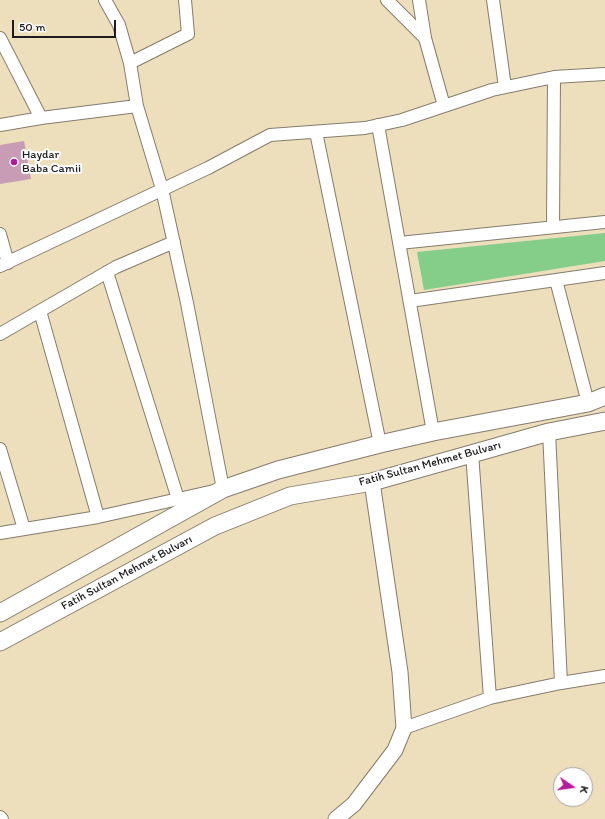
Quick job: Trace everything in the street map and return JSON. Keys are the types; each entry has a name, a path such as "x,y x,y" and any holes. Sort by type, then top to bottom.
{"main road":[{"path":"0,613 223,489 278,470 380,444 433,432 588,403 605,396"},
{"name":"Fatih Sultan Mehmet Bulvarı","path":"0,642 215,526 290,496 372,482 549,432 605,421"}],"street":[{"path":"0,533 98,517 223,489 162,189 137,106 130,63 119,25 105,0"},
{"path":"130,63 188,34 185,0"},
{"path":"387,0 425,38"},
{"path":"419,0 425,38 444,106"},
{"path":"493,0 505,87"},
{"path":"0,38 41,118"},
{"path":"0,234 4,264 208,168 270,135 365,128 402,120 505,87 554,77 605,74"},
{"path":"553,227 554,77"},
{"path":"0,126 41,118 137,106"},
{"path":"378,125 433,432"},
{"path":"316,132 380,444"},
{"path":"399,243 605,222"},
{"path":"0,334 107,272 174,242"},
{"path":"107,272 178,499"},
{"path":"410,301 605,274"},
{"path":"556,280 588,403"},
{"path":"40,311 98,517"},
{"path":"549,432 561,683"},
{"path":"0,449 24,529"},
{"path":"472,453 490,698"},
{"path":"336,819 354,804 395,750 404,728 400,672 372,482"},
{"path":"404,728 490,698 561,683 605,676"}],"green space":[{"path":"605,233 605,261 424,290 417,252"}],"building":[{"name":"Haydar Baba Camii","path":"24,141 31,179 0,184 0,145"}],"place":[{"name":"Haydar Baba Camii","path":"14,162"}]}
